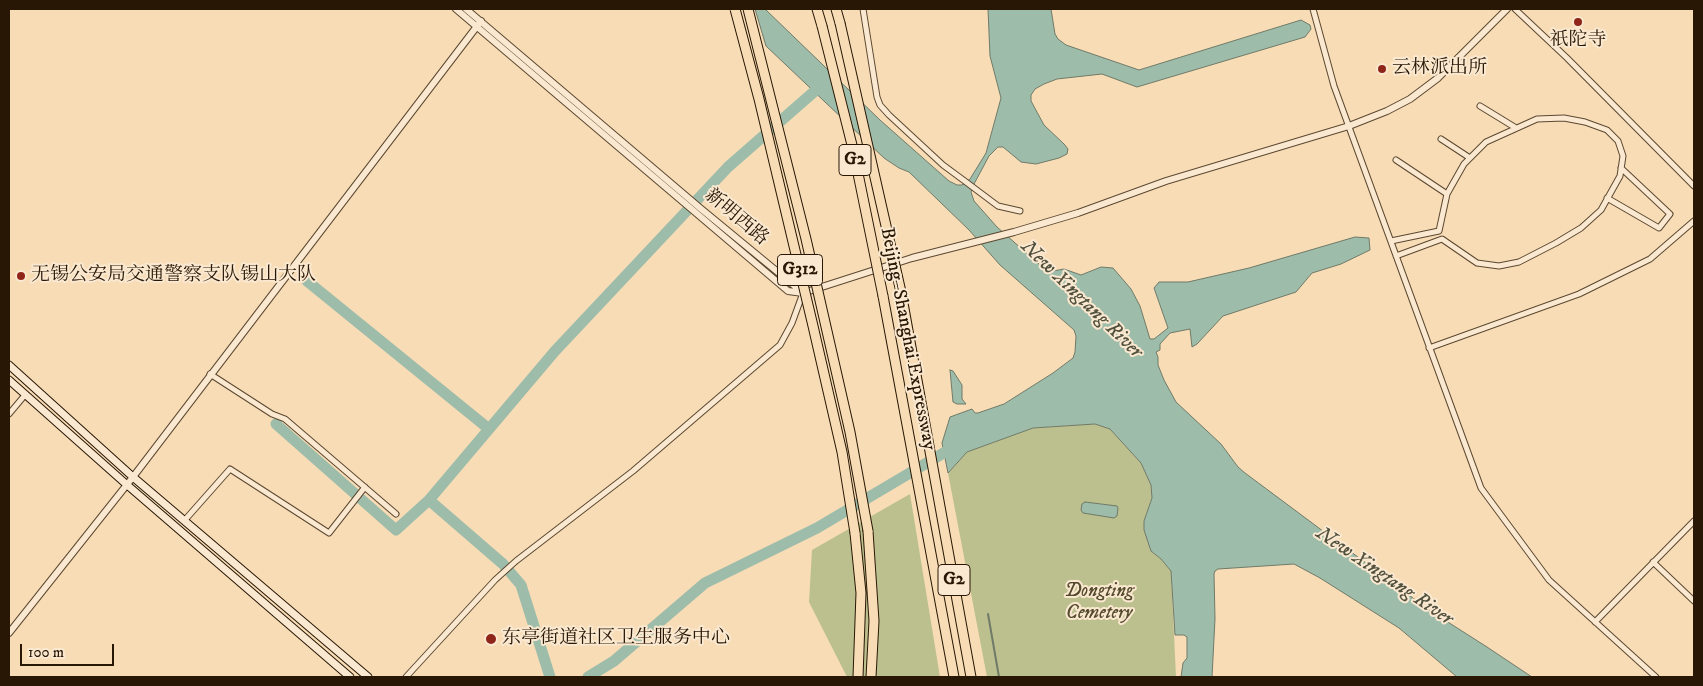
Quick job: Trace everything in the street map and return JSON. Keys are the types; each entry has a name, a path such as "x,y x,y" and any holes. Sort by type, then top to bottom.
{"highway":[{"name":"G312","path":"735,9 759,98 842,452 855,533 860,593 858,677"},
{"name":"G312","path":"748,9 771,94 850,432 868,531 874,621 871,677"},
{"name":"Beijing–Shanghai Expressway","path":"818,9 853,149 883,296 954,677"},
{"name":"Beijing–Shanghai Expressway","path":"836,9 901,292 971,677"}],"main road":[{"path":"9,366 133,477 368,677"},
{"path":"9,380 126,484 350,677"}],"street":[{"name":"新明西路","path":"456,9 479,23"},
{"name":"新明西路","path":"466,9 479,23 803,293"},
{"path":"863,9 880,105 943,165 973,188 998,206 1020,211"},
{"path":"1313,9 1334,86 1481,488 1549,580 1656,677"},
{"path":"406,677 495,580 516,561 633,471 780,345 792,323 803,293 912,258 1014,232 1078,213 1166,182 1349,126 1387,111 1410,99 1431,83 1507,9"},
{"path":"1515,9 1567,58 1694,186"},
{"path":"9,633 133,477 479,23"},
{"path":"1480,106 1516,128"},
{"path":"1391,241 1439,230 1447,194 1464,164 1486,142 1516,128 1537,119 1564,118 1585,122 1608,130 1618,141 1623,156 1620,176 1601,210 1581,228 1556,243 1519,262 1499,266 1477,263 1442,239 1396,256"},
{"path":"1441,139 1470,158"},
{"path":"1396,160 1447,194"},
{"path":"1607,198 1659,228 1670,214 1621,168"},
{"path":"1430,348 1579,294 1650,259 1694,221"},
{"path":"210,374 272,414 285,419 396,514"},
{"path":"9,414 25,395"},
{"path":"184,520 230,469 330,533 365,487"},
{"path":"1595,622 1694,521"},
{"path":"1653,562 1694,601"}],"green space":[{"name":"Dongting Cemetery","path":"1095,424 1110,429 1141,463 1151,485 1152,498 1144,521 1151,551 1171,571 1176,677 987,677 948,473 967,452 1033,428"},
{"path":"910,494 940,677 847,677 809,602 812,550"}],"water":[{"name":"New Xingtang River","path":"755,9 765,9 880,120 949,181 957,185 962,185 970,179 986,153 1001,98 990,56 988,9 1051,9 1055,34 1066,45 1139,70 1301,20 1310,25 1311,29 1305,37 1137,87 1102,74 1057,79 1044,84 1035,89 1031,95 1031,101 1044,125 1068,149 1067,154 1036,164 1021,162 1003,147 998,147 989,156 974,184 971,192 974,201 997,227 1048,272 1064,269 1081,275 1101,267 1113,268 1131,289 1140,306 1150,339 1154,339 1168,328 1154,288 1159,282 1188,282 1249,268 1355,237 1369,238 1370,250 1341,264 1312,273 1296,292 1223,316 1192,347 1190,329 1170,333 1160,344 1160,350 1156,352 1158,365 1176,402 1221,444 1238,467 1245,473 1429,610 1532,677 1457,677 1399,628 1320,578 1294,564 1218,569 1215,571 1212,677 1181,677 1183,663 1187,658 1187,637 1175,635 1171,571 1151,551 1144,530 1144,521 1152,498 1151,485 1141,463 1110,429 1095,424 1033,428 967,452 948,473 942,443 950,417 972,409 975,413 978,413 1004,404 1053,373 1073,358 1076,336 1074,330 1000,265 969,230 909,172 884,158 766,46"},
{"path":"950,370 953,371 962,385 962,399 966,404 953,402"},
{"path":"1085,502 1117,506 1117,516 1114,518 1083,513 1081,510 1082,504"}],"waterway":[{"path":"550,677 521,585 503,564 429,500 555,351 728,167 824,83"},
{"path":"307,281 489,429"},
{"path":"276,424 396,530 429,500"},
{"path":"588,677 614,661 705,583 817,528 957,445"},
{"path":"988,614 999,677"}],"place":[{"name":"祇陀寺","path":"1578,22"},
{"name":"云林派出所","path":"1382,69"},
{"name":"无锡公安局交通警察支队锡山大队","path":"21,276"},
{"name":"东亭街道社区卫生服务中心","path":"491,639"}]}
